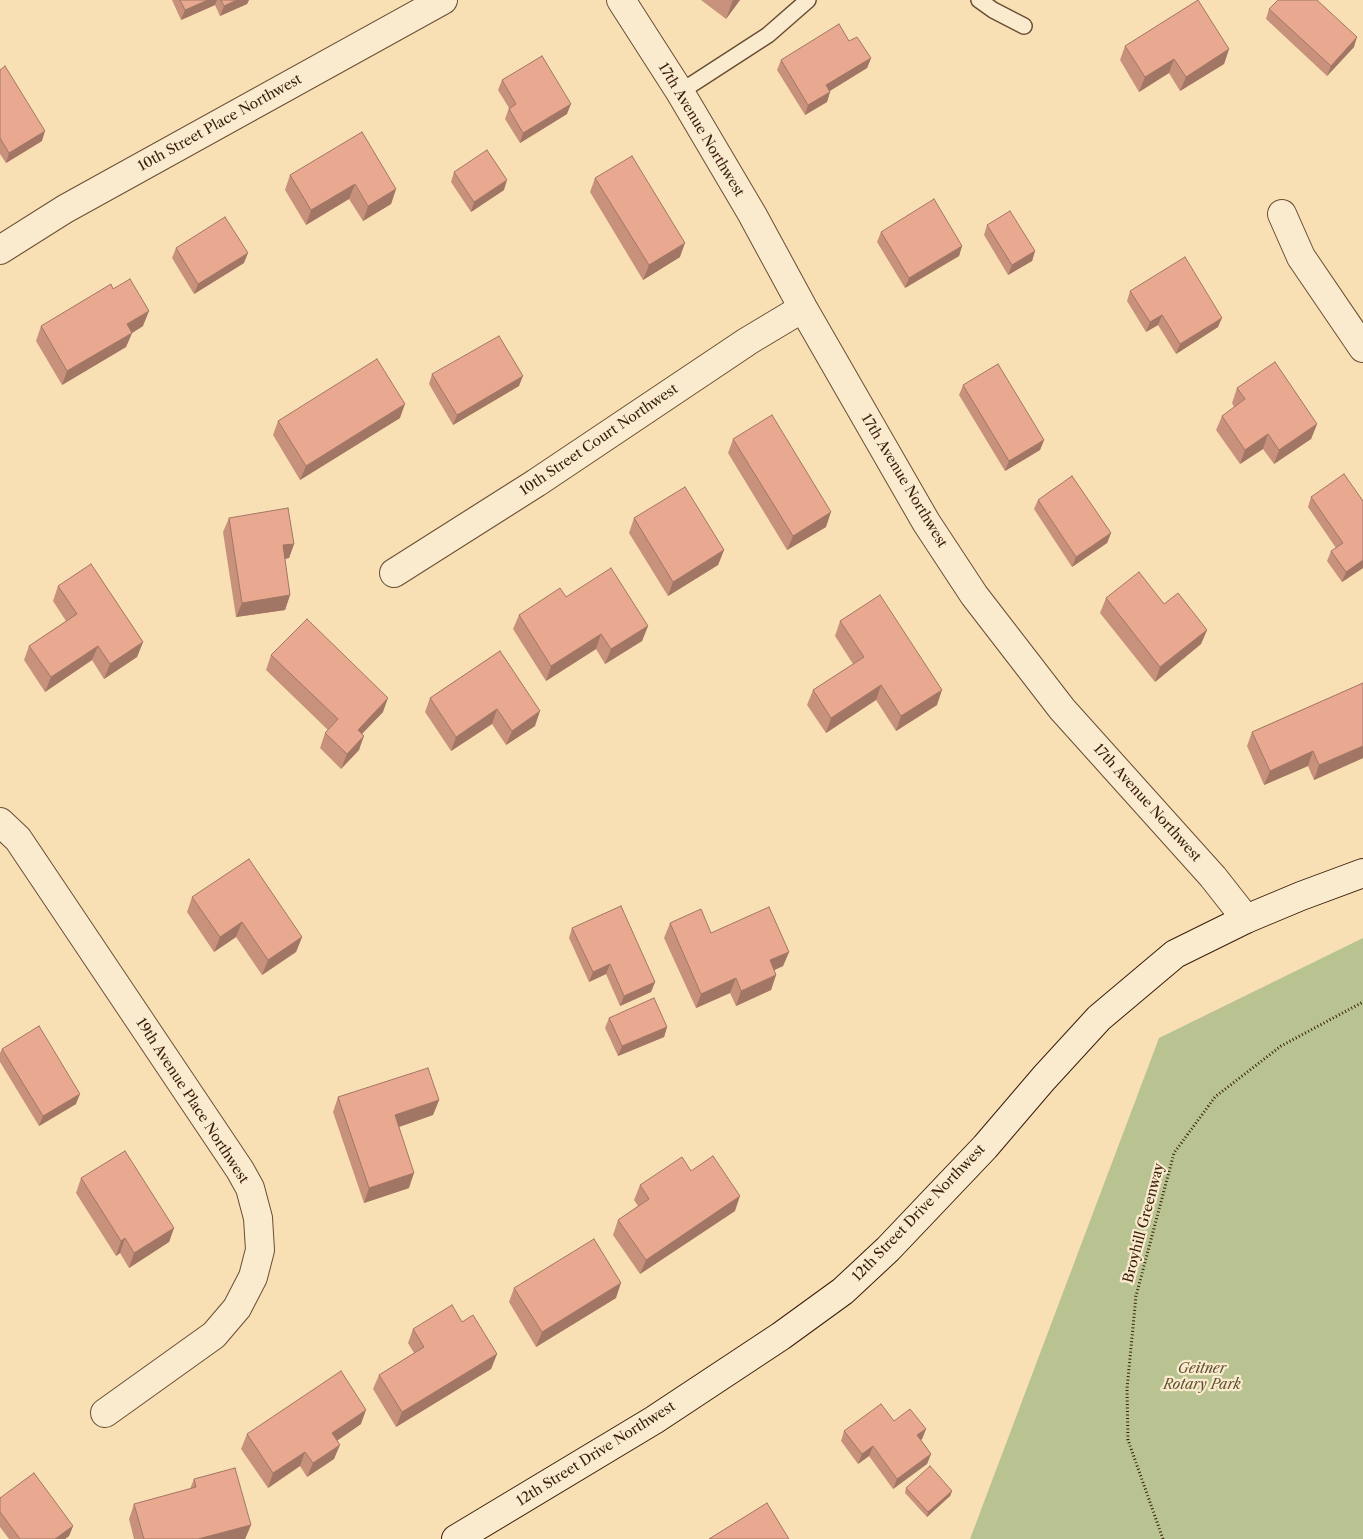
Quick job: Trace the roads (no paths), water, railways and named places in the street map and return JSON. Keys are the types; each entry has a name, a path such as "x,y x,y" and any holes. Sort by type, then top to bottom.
{"street":[{"name":"10th Street Place Northwest","path":"0,250 65,209 442,0"},
{"name":"17th Avenue Northwest","path":"622,0 680,92 752,214 803,308 926,522 974,595 1062,710 1213,877 1246,919"},
{"path":"1282,214 1301,257 1363,348"},
{"name":"10th Street Court Northwest","path":"394,573 536,483 748,341 803,308"},
{"name":"19th Avenue Place Northwest","path":"0,822 18,839 240,1170 250,1188 258,1218 260,1250 253,1277 237,1308 214,1335 105,1413"},
{"name":"12th Street Drive Northwest","path":"456,1539 654,1420 781,1336 842,1290 888,1249 979,1153 1044,1078 1100,1018 1175,954 1246,919 1363,873"}],"lane":[{"path":"680,92 768,35 808,0"},
{"path":"979,0 993,10 1024,26"}],"park label":[{"name":"Geitner Rotary Park","path":"1202,1378"}]}
